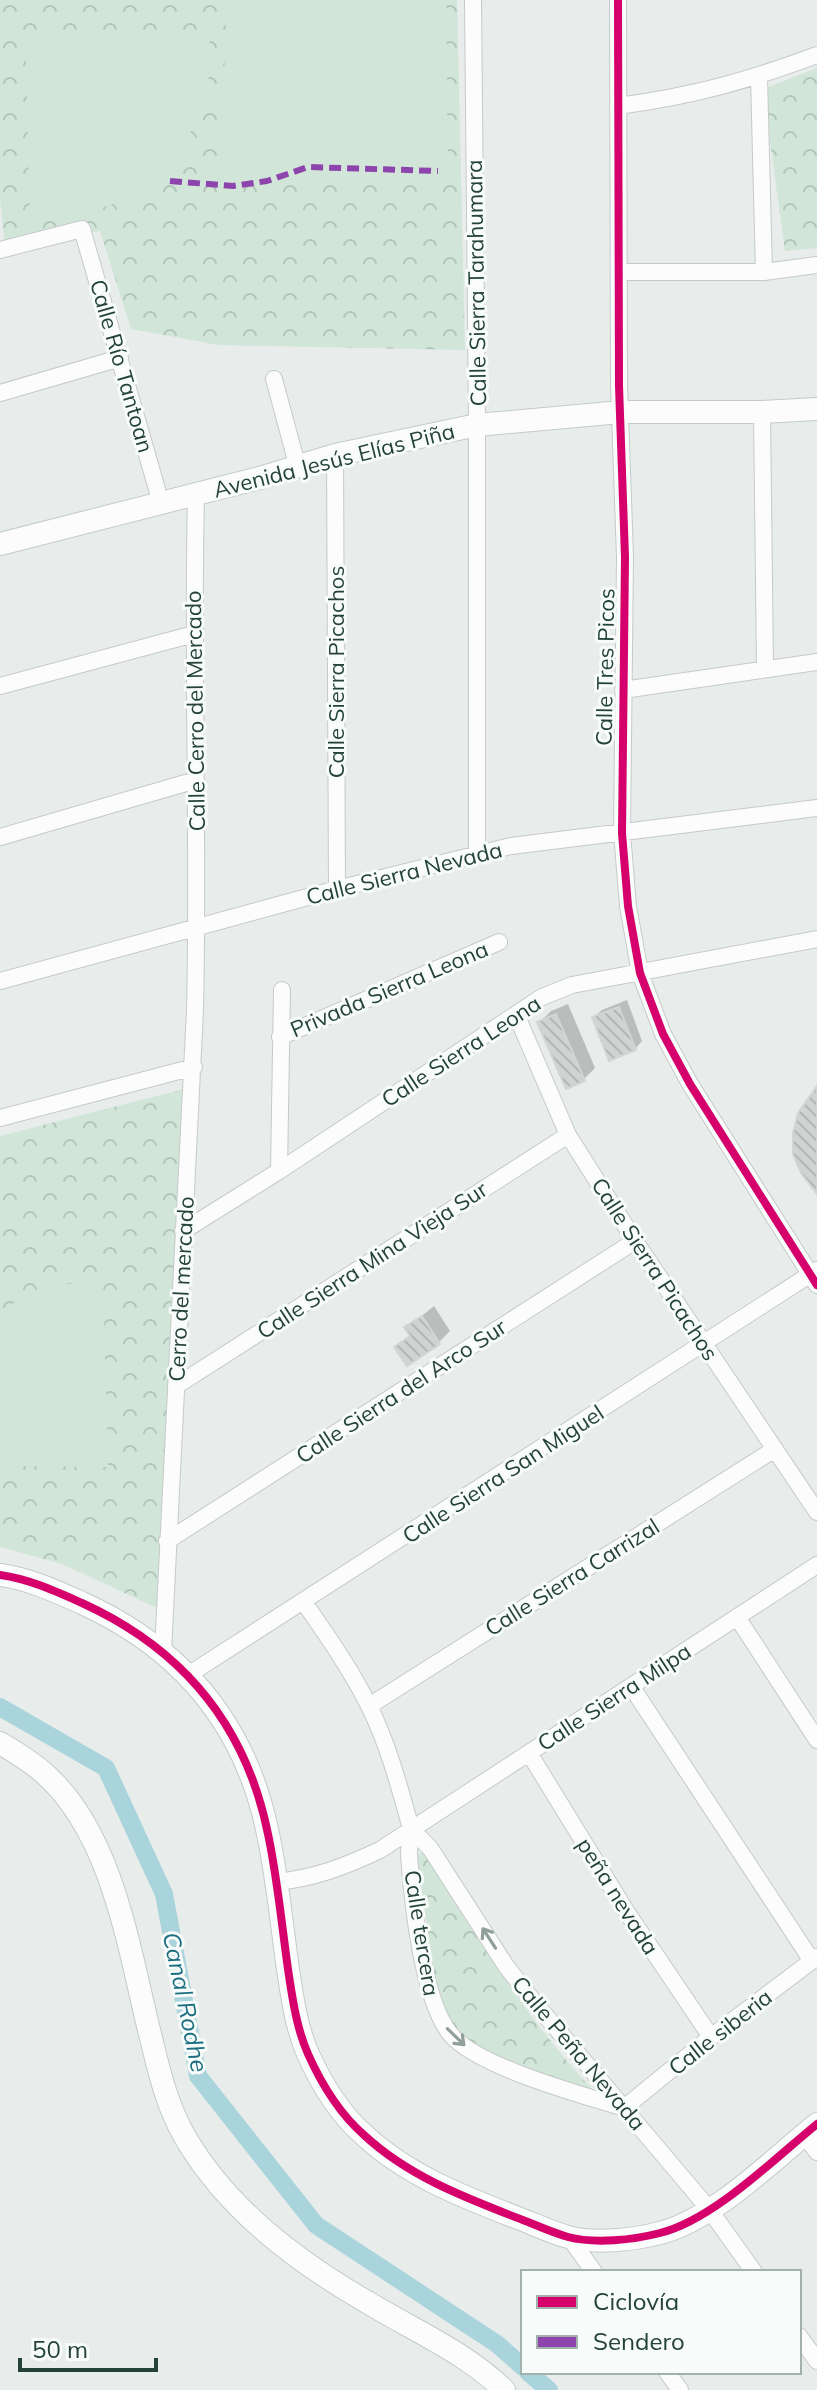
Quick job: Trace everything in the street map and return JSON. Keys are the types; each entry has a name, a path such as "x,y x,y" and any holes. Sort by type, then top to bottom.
{"street":[{"name":"Calle Sierra Tarahumara","path":"473,0 477,855"},
{"name":"Calle Tres Picos","path":"618,0 625,557 622,833 628,906 640,973 663,1034 690,1084 815,1277"},
{"path":"618,106 715,90 817,55"},
{"path":"759,77 764,272"},
{"name":"Calle Río Tantoan","path":"0,250 82,229 161,503"},
{"path":"620,272 764,272 817,265"},
{"path":"0,393 120,358"},
{"path":"274,379 298,468"},
{"name":"Avenida Jesús Elías Piña","path":"0,544 298,468 335,455 477,425 621,412 817,409"},
{"path":"762,412 765,668"},
{"name":"Calle Sierra Picachos","path":"335,455 337,889"},
{"name":"Calle Cerro del Mercado","path":"196,494 197,928"},
{"path":"0,686 194,634"},
{"path":"623,690 817,662"},
{"path":"0,837 196,780"},
{"name":"Calle Sierra Nevada","path":"0,981 337,889 511,846 817,808"},
{"name":"Cerro del mercado","path":"163,1651 194,1067 197,928"},
{"name":"Calle Sierra Leona","path":"183,1231 542,997 572,985 817,939"},
{"name":"Privada Sierra Leona","path":"280,1037 499,942"},
{"name":"Privada Sierra Leona","path":"279,1171 282,990"},
{"name":"Calle Sierra Picachos","path":"516,1014 568,1135 635,1241 817,1512"},
{"path":"0,1118 194,1067"},
{"name":"Calle Sierra Mina Vieja Sur","path":"176,1386 568,1135"},
{"name":"Calle Sierra del Arco Sur","path":"167,1541 635,1241"},
{"name":"Calle Sierra San Miguel","path":"188,1675 815,1277"},
{"name":"Calle Sierra Carrizal","path":"369,1706 775,1449"},
{"name":"Calle Sierra Milpa","path":"275,1882 298,1880 343,1867 380,1850 817,1565"},
{"path":"0,1575 50,1588 96,1609 163,1651 188,1675 223,1718 248,1767 269,1836 295,2015 301,2035 318,2075 345,2114 361,2133 389,2157 436,2185 569,2237 618,2239 660,2233 681,2226 813,2137"},
{"path":"303,1601 348,1668 369,1706 411,1829"},
{"path":"737,1617 817,1740"},
{"path":"631,1686 814,1959"},
{"path":"0,1743 45,1774 67,1799 86,1828 106,1871 121,1918 166,2099 201,2161 230,2197 266,2233 366,2302 441,2343 504,2390"},
{"name":"peña nevada","path":"529,1753 626,1911 711,2037"},
{"name":"Calle tercera","path":"411,1829 409,1852 426,1976 433,2004 454,2040 483,2058 624,2108"},
{"name":"Calle Peña Nevada","path":"411,1829 430,1848 506,1966 709,2209 753,2270"},
{"name":"Calle siberia","path":"624,2108 814,1959"},
{"path":"569,2237 593,2270"},
{"path":"801,2339 817,2361"}],"green space":[{"path":"0,0 457,0 465,350 218,345 131,329 100,231 5,245 0,199"},
{"path":"446,0 448,176 220,176 227,3"},
{"path":"25,32 210,32 208,95 175,166 144,194 73,217 30,222"},
{"path":"817,68 817,248 785,251 763,89"},
{"path":"184,1089 157,1608 62,1564 0,1547 0,1136"},
{"path":"103,1281 108,1467 0,1466 0,1311 44,1286"},
{"path":"423,1851 502,1974 545,2033 592,2089 590,2094 498,2059 466,2040 456,2030 436,1985 416,1856"}],"building":[{"path":"619,1007 636,1050 609,1061 592,1017"},
{"path":"556,1014 585,1081 566,1089 537,1022"},
{"path":"817,1086 817,1194 801,1173 793,1154 793,1133 798,1113"},
{"path":"422,1316 440,1344 407,1366 394,1347 410,1336 404,1327"}],"waterway":[{"name":"Canal Rodhe","path":"0,1707 106,1768 164,1894 198,2076 316,2225 497,2344 521,2365"},
{"name":"Canal Rodhe","path":"530,2374 549,2390"}],"marked path":[{"path":"170,181 233,186 267,181 308,167 438,171"}],"cycle path":[{"path":"618,0 619,386 625,557 622,833 628,906 640,973 663,1034 690,1084 817,1285"},
{"path":"0,1575 32,1582 82,1603 151,1643 205,1695 226,1725 244,1758 268,1834 292,1996 304,2045 325,2087 347,2118 398,2162 455,2192 561,2235 602,2241 626,2239 660,2233 701,2215 742,2187 817,2124"}]}
